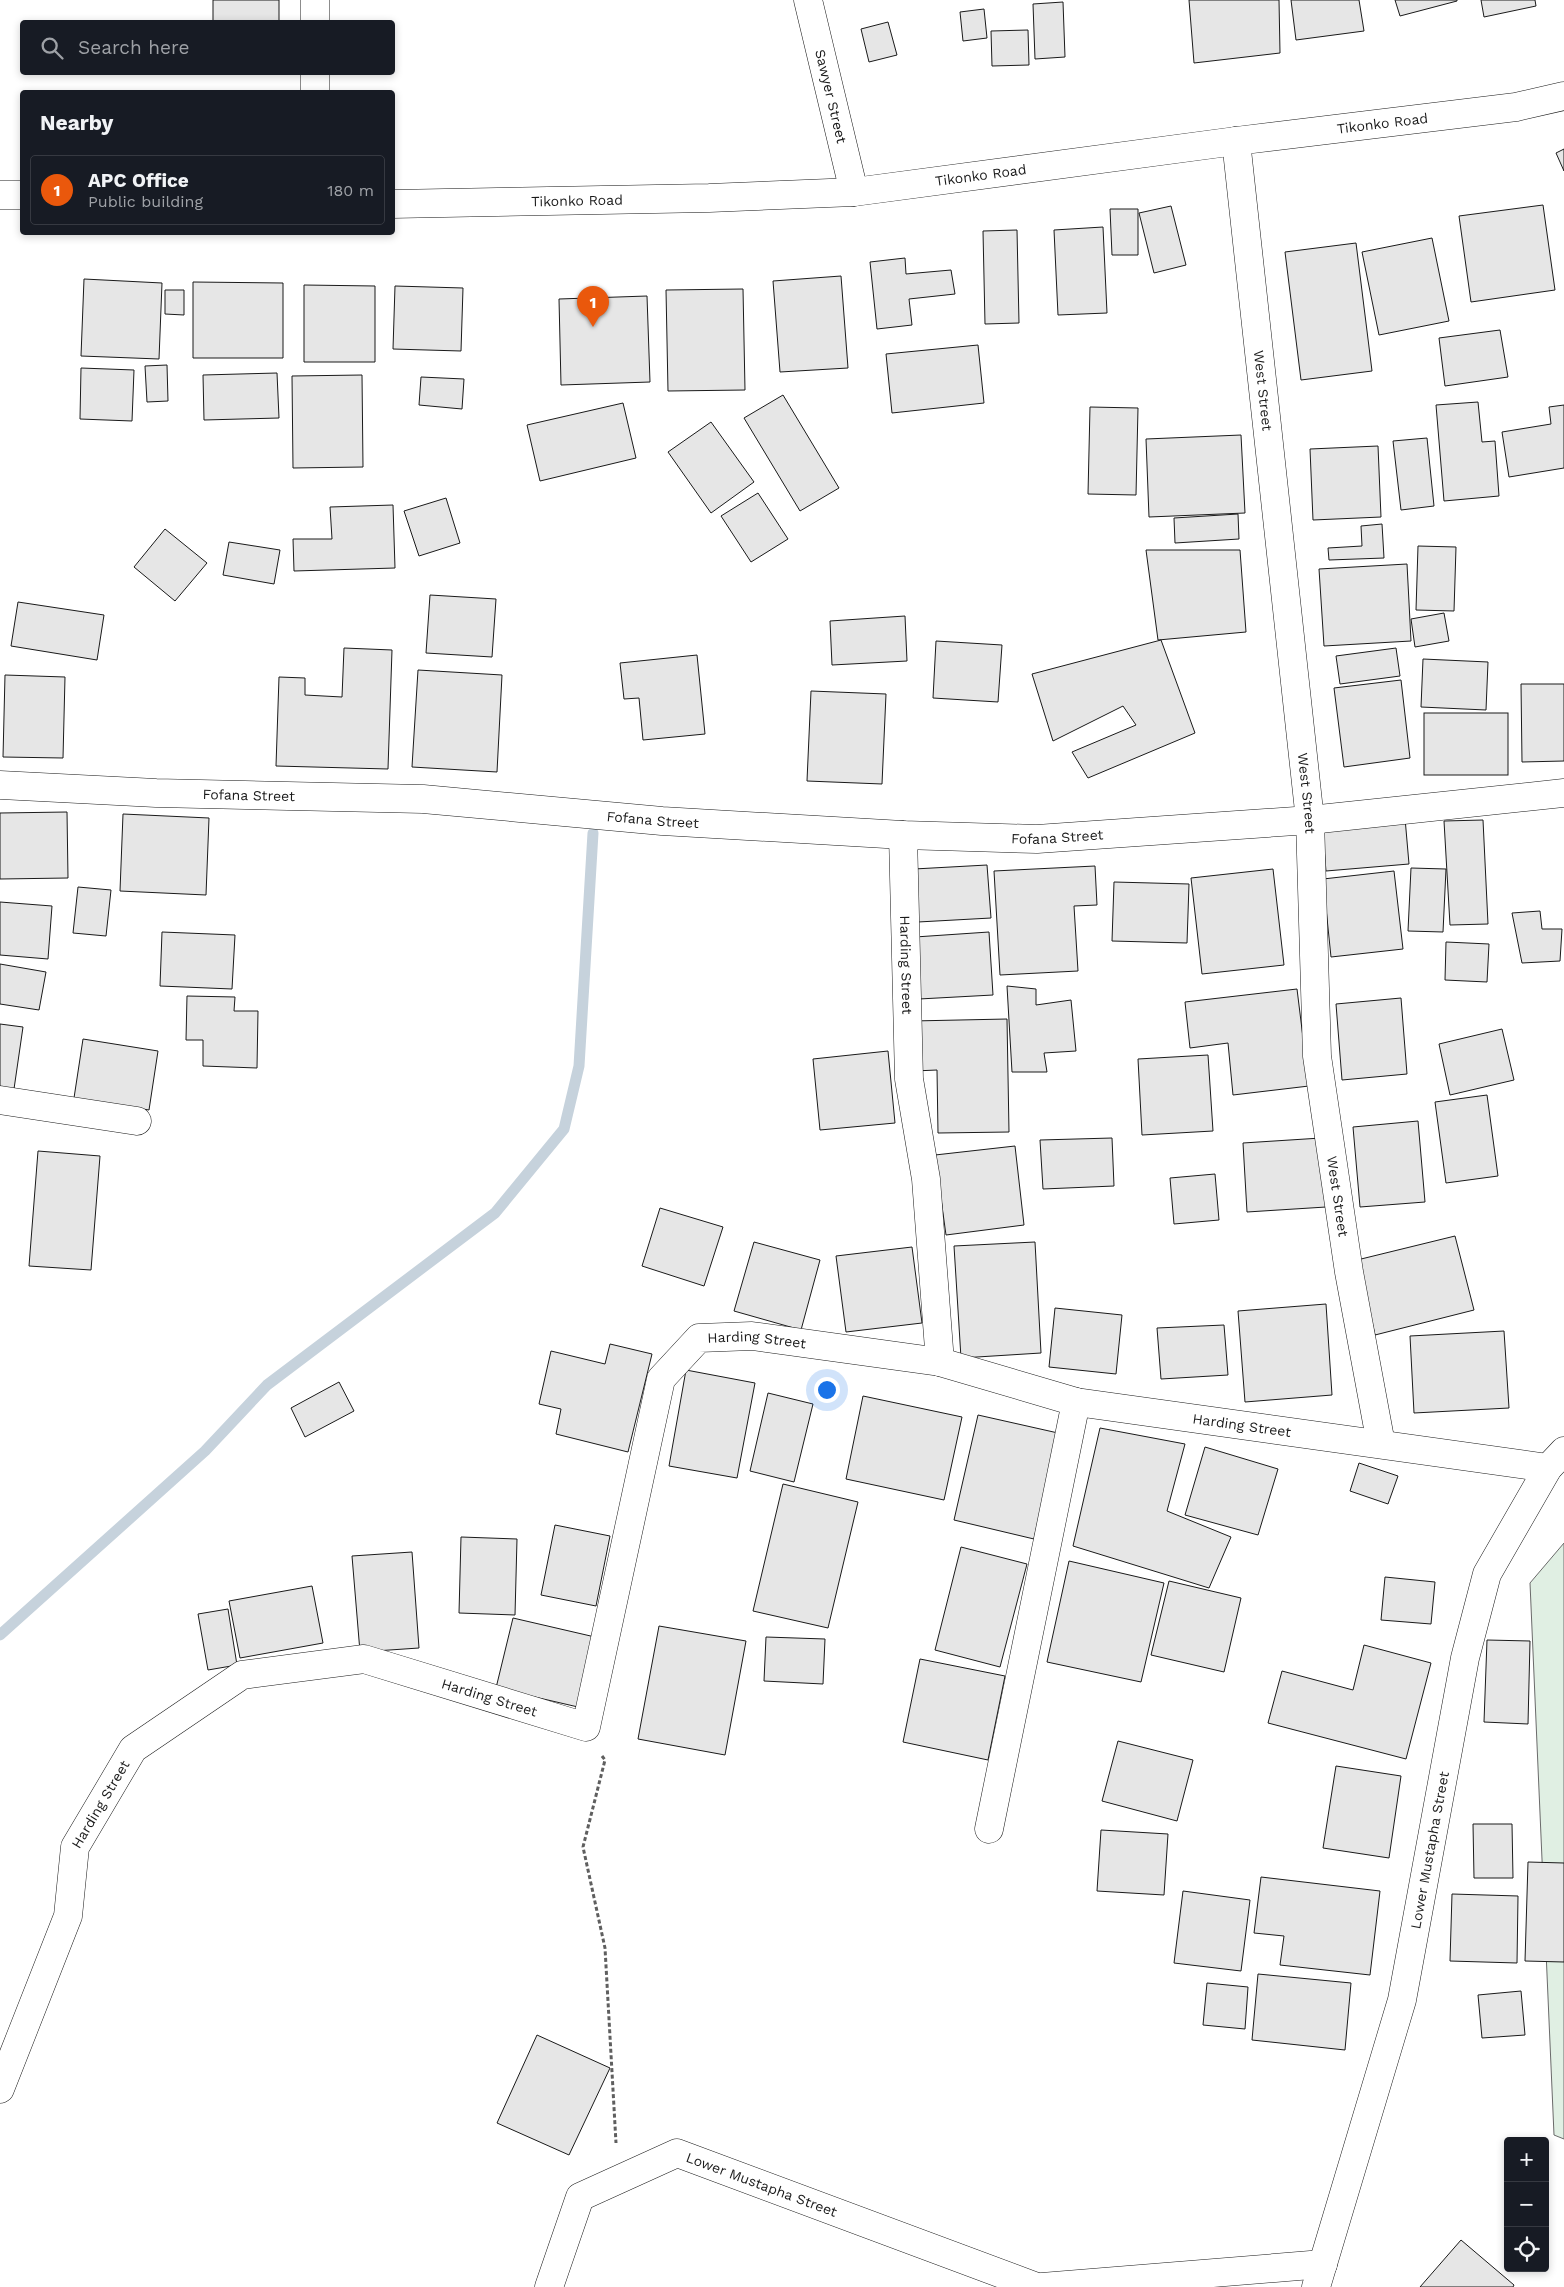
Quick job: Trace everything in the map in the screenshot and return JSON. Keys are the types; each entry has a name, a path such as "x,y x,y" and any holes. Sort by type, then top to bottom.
{"street":[{"path":"315,0 315,20"},
{"name":"Sawyer Street","path":"808,0 854,192"},
{"path":"315,75 315,90"},
{"name":"Tikonko Road","path":"395,204 709,198 854,192 1236,141 1516,107 1564,96"},
{"name":"West Street","path":"1236,141 1308,820 1318,1056 1349,1272 1381,1444"},
{"path":"0,195 20,196"},
{"name":"Fofana Street","path":"0,785 156,794 423,799 662,821 903,835 1038,838 1308,820 1564,793"},
{"name":"Harding Street","path":"903,835 908,1079 926,1180 940,1362"},
{"path":"0,1100 138,1121"},
{"name":"Harding Street","path":"0,2089 68,1916 75,1847 133,1749 242,1675 364,1659 586,1727 661,1379 700,1338 752,1336 940,1362 1076,1402 1381,1444 1556,1459"},
{"path":"989,1830 1076,1402"},
{"name":"Lower Mustapha Street","path":"1042,2287 1319,2275 1402,2000 1465,1658 1487,1574 1556,1459"},
{"name":"Lower Mustapha Street","path":"549,2287 580,2196 677,2153 1037,2287"}],"path":[{"path":"586,1727 605,1760 583,1847 605,1948 617,2159 628,2175"}],"green space":[{"path":"1564,1543 1564,2139 1554,2135 1530,1583"}],"building":[{"path":"213,0 279,0 279,20 213,20"},
{"path":"1189,0 1279,0 1280,53 1194,63"},
{"path":"1291,0 1359,0 1364,31 1296,40"},
{"path":"1395,0 1457,0 1457,1 1400,16"},
{"path":"1481,0 1535,0 1536,6 1484,17"},
{"path":"1063,2 1065,57 1035,59 1033,4"},
{"path":"984,9 987,38 963,41 960,12"},
{"path":"888,22 897,55 869,62 861,29"},
{"path":"1028,30 1029,65 992,66 991,31"},
{"path":"1564,149 1564,171 1556,153"},
{"path":"1543,205 1555,290 1471,302 1459,216"},
{"path":"1171,206 1186,265 1154,273 1139,213"},
{"path":"1110,209 1138,209 1138,255 1112,255"},
{"path":"1103,227 1107,313 1058,315 1054,230"},
{"path":"1017,230 1019,323 985,324 983,231"},
{"path":"1432,238 1449,321 1379,335 1362,252"},
{"path":"1356,243 1372,371 1301,380 1285,252"},
{"path":"905,258 906,274 951,270 955,294 909,299 912,325 877,329 870,262"},
{"path":"841,276 848,368 780,372 773,281"},
{"path":"84,279 162,283 159,359 81,356"},
{"path":"193,282 283,283 283,358 193,358"},
{"path":"304,285 375,286 375,362 304,362"},
{"path":"395,286 463,288 461,351 393,349"},
{"path":"743,289 745,390 668,391 666,290"},
{"path":"165,290 184,290 184,315 165,314"},
{"path":"647,296 650,382 561,385 559,299"},
{"path":"1500,330 1508,377 1445,386 1439,338"},
{"path":"978,345 984,403 892,413 886,354"},
{"path":"167,365 168,401 147,402 145,366"},
{"path":"81,368 134,370 132,421 80,419"},
{"path":"277,373 279,418 204,420 203,375"},
{"path":"362,375 363,467 293,468 292,376"},
{"path":"421,377 464,379 462,409 419,405"},
{"path":"783,395 839,488 800,511 744,418"},
{"path":"1478,402 1482,442 1495,441 1499,496 1444,501 1436,405"},
{"path":"623,403 636,458 540,481 527,425"},
{"path":"1564,405 1564,468 1509,477 1502,432 1551,424 1549,407"},
{"path":"1090,407 1138,408 1136,495 1088,494"},
{"path":"711,422 754,482 711,513 668,452"},
{"path":"1241,435 1245,513 1149,517 1146,439"},
{"path":"1427,438 1434,506 1401,510 1393,441"},
{"path":"1378,446 1381,517 1313,520 1310,449"},
{"path":"758,493 788,539 751,562 721,516"},
{"path":"446,498 460,543 419,556 404,511"},
{"path":"393,505 395,568 294,571 293,539 332,539 330,507"},
{"path":"1238,514 1239,539 1175,543 1174,518"},
{"path":"1382,524 1384,558 1329,560 1328,548 1362,546 1361,526"},
{"path":"165,529 207,563 175,601 134,567"},
{"path":"229,542 280,550 274,584 223,575"},
{"path":"1418,546 1456,547 1454,611 1416,610"},
{"path":"1146,550 1240,550 1246,632 1158,640"},
{"path":"1407,564 1411,641 1324,646 1319,569"},
{"path":"430,595 496,599 492,657 426,653"},
{"path":"18,602 104,615 97,660 11,646"},
{"path":"1444,613 1449,641 1415,647 1411,619"},
{"path":"905,616 907,661 832,665 830,621"},
{"path":"1161,640 1195,733 1088,778 1072,752 1136,725 1123,706 1053,741 1032,674"},
{"path":"936,641 1002,645 998,702 933,698"},
{"path":"344,648 392,650 388,769 276,766 279,677 305,678 305,695 342,697"},
{"path":"1396,648 1400,676 1340,684 1336,656"},
{"path":"697,655 705,734 643,740 639,698 624,699 620,663"},
{"path":"1423,659 1488,662 1486,710 1421,707"},
{"path":"418,670 502,675 497,772 412,767"},
{"path":"5,675 65,677 63,758 3,757"},
{"path":"1401,680 1410,758 1344,767 1334,688"},
{"path":"1521,684 1564,684 1564,761 1522,762"},
{"path":"811,691 886,694 882,784 807,781"},
{"path":"1424,713 1508,713 1508,775 1424,775"},
{"path":"67,812 68,878 0,879 0,813"},
{"path":"123,814 209,818 206,895 120,891"},
{"path":"1405,818 1409,864 1326,871 1322,825"},
{"path":"1483,820 1488,924 1450,925 1444,821"},
{"path":"987,865 991,918 918,922 914,869"},
{"path":"1095,866 1097,905 1074,906 1078,971 1000,975 994,871"},
{"path":"1411,868 1446,869 1443,932 1408,931"},
{"path":"1273,869 1284,965 1202,974 1191,878"},
{"path":"1394,871 1403,949 1331,957 1323,879"},
{"path":"1114,882 1189,884 1187,943 1112,941"},
{"path":"78,887 111,890 106,936 73,933"},
{"path":"0,902 52,906 48,959 0,955"},
{"path":"1540,911 1542,929 1562,929 1560,961 1522,963 1512,913"},
{"path":"162,932 235,935 232,989 160,986"},
{"path":"989,932 993,995 919,999 915,937"},
{"path":"1446,942 1489,944 1487,982 1445,980"},
{"path":"0,964 46,972 39,1010 0,1004"},
{"path":"1007,986 1036,989 1036,1005 1071,1000 1076,1051 1044,1053 1047,1072 1012,1072"},
{"path":"1297,989 1309,1086 1233,1095 1228,1043 1190,1048 1185,1002"},
{"path":"187,996 235,997 234,1011 258,1011 257,1068 203,1066 203,1040 186,1040"},
{"path":"1401,998 1407,1074 1342,1080 1336,1004"},
{"path":"1007,1019 1009,1132 938,1133 937,1070 914,1071 912,1021"},
{"path":"0,1024 23,1027 14,1089 0,1087"},
{"path":"1502,1029 1514,1080 1450,1095 1439,1044"},
{"path":"83,1039 158,1051 149,1110 74,1098"},
{"path":"888,1051 895,1123 820,1130 813,1059"},
{"path":"1208,1055 1213,1131 1142,1135 1138,1059"},
{"path":"1487,1095 1498,1176 1446,1183 1435,1102"},
{"path":"1418,1121 1425,1202 1360,1207 1353,1127"},
{"path":"1112,1138 1114,1186 1043,1189 1040,1140"},
{"path":"1321,1138 1326,1207 1247,1212 1243,1143"},
{"path":"1015,1146 1024,1225 946,1235 935,1155"},
{"path":"38,1151 100,1156 91,1270 29,1266"},
{"path":"1215,1174 1219,1220 1174,1224 1170,1178"},
{"path":"660,1208 723,1227 704,1286 642,1266"},
{"path":"1455,1236 1474,1310 1375,1335 1357,1260"},
{"path":"754,1242 820,1260 801,1330 734,1311"},
{"path":"1035,1242 1041,1353 961,1358 954,1246"},
{"path":"912,1247 922,1323 846,1332 836,1256"},
{"path":"1326,1304 1332,1395 1245,1402 1238,1311"},
{"path":"1055,1308 1122,1315 1116,1374 1049,1367"},
{"path":"1224,1325 1228,1375 1161,1379 1157,1328"},
{"path":"1504,1331 1509,1408 1414,1413 1410,1336"},
{"path":"610,1344 652,1354 628,1452 556,1434 561,1409 539,1404 551,1351 605,1364"},
{"path":"686,1370 755,1383 737,1478 669,1466"},
{"path":"339,1382 354,1411 305,1437 291,1408"},
{"path":"768,1393 813,1404 794,1482 750,1471"},
{"path":"863,1396 962,1417 944,1500 846,1479"},
{"path":"978,1415 1058,1433 1034,1539 954,1520"},
{"path":"1100,1428 1185,1444 1167,1511 1231,1537 1209,1588 1073,1546"},
{"path":"1205,1447 1278,1469 1258,1535 1185,1515"},
{"path":"1359,1463 1398,1476 1388,1504 1350,1491"},
{"path":"783,1484 858,1502 828,1628 753,1611"},
{"path":"555,1525 610,1536 596,1606 541,1595"},
{"path":"461,1537 517,1539 515,1615 459,1613"},
{"path":"961,1547 1027,1564 1000,1667 935,1650"},
{"path":"412,1552 419,1648 360,1652 352,1556"},
{"path":"1069,1561 1164,1583 1141,1682 1047,1662"},
{"path":"1385,1577 1435,1582 1431,1624 1381,1620"},
{"path":"1169,1581 1241,1598 1224,1672 1151,1655"},
{"path":"312,1586 323,1643 240,1658 229,1601"},
{"path":"228,1609 237,1665 208,1670 198,1614"},
{"path":"513,1618 595,1637 578,1707 496,1688"},
{"path":"659,1626 746,1641 725,1755 638,1739"},
{"path":"766,1637 825,1639 823,1684 764,1681"},
{"path":"1487,1640 1530,1641 1528,1724 1484,1722"},
{"path":"1364,1645 1431,1663 1406,1759 1268,1723 1282,1671 1353,1690"},
{"path":"920,1659 1005,1676 988,1760 903,1742"},
{"path":"1118,1741 1193,1760 1177,1821 1102,1801"},
{"path":"1336,1766 1401,1776 1389,1858 1323,1848"},
{"path":"1473,1824 1512,1824 1513,1878 1474,1878"},
{"path":"1101,1830 1168,1834 1164,1895 1097,1891"},
{"path":"1528,1862 1564,1863 1564,1962 1525,1961"},
{"path":"1261,1877 1380,1891 1370,1975 1280,1965 1284,1936 1254,1933"},
{"path":"1183,1891 1250,1900 1241,1971 1174,1963"},
{"path":"1452,1894 1518,1896 1517,1963 1450,1961"},
{"path":"1258,1974 1351,1983 1345,2050 1252,2040"},
{"path":"1207,1983 1248,1987 1245,2029 1203,2025"},
{"path":"1521,1991 1525,2035 1482,2038 1478,1995"},
{"path":"537,2035 610,2068 569,2155 497,2123"},
{"path":"1461,2240 1514,2285 1513,2287 1420,2287"}],"waterway":[{"path":"0,1635 205,1451 267,1385 495,1213 564,1129 579,1066 593,833"}],"place":[{"name":"APC Office","path":"593,327"}]}
